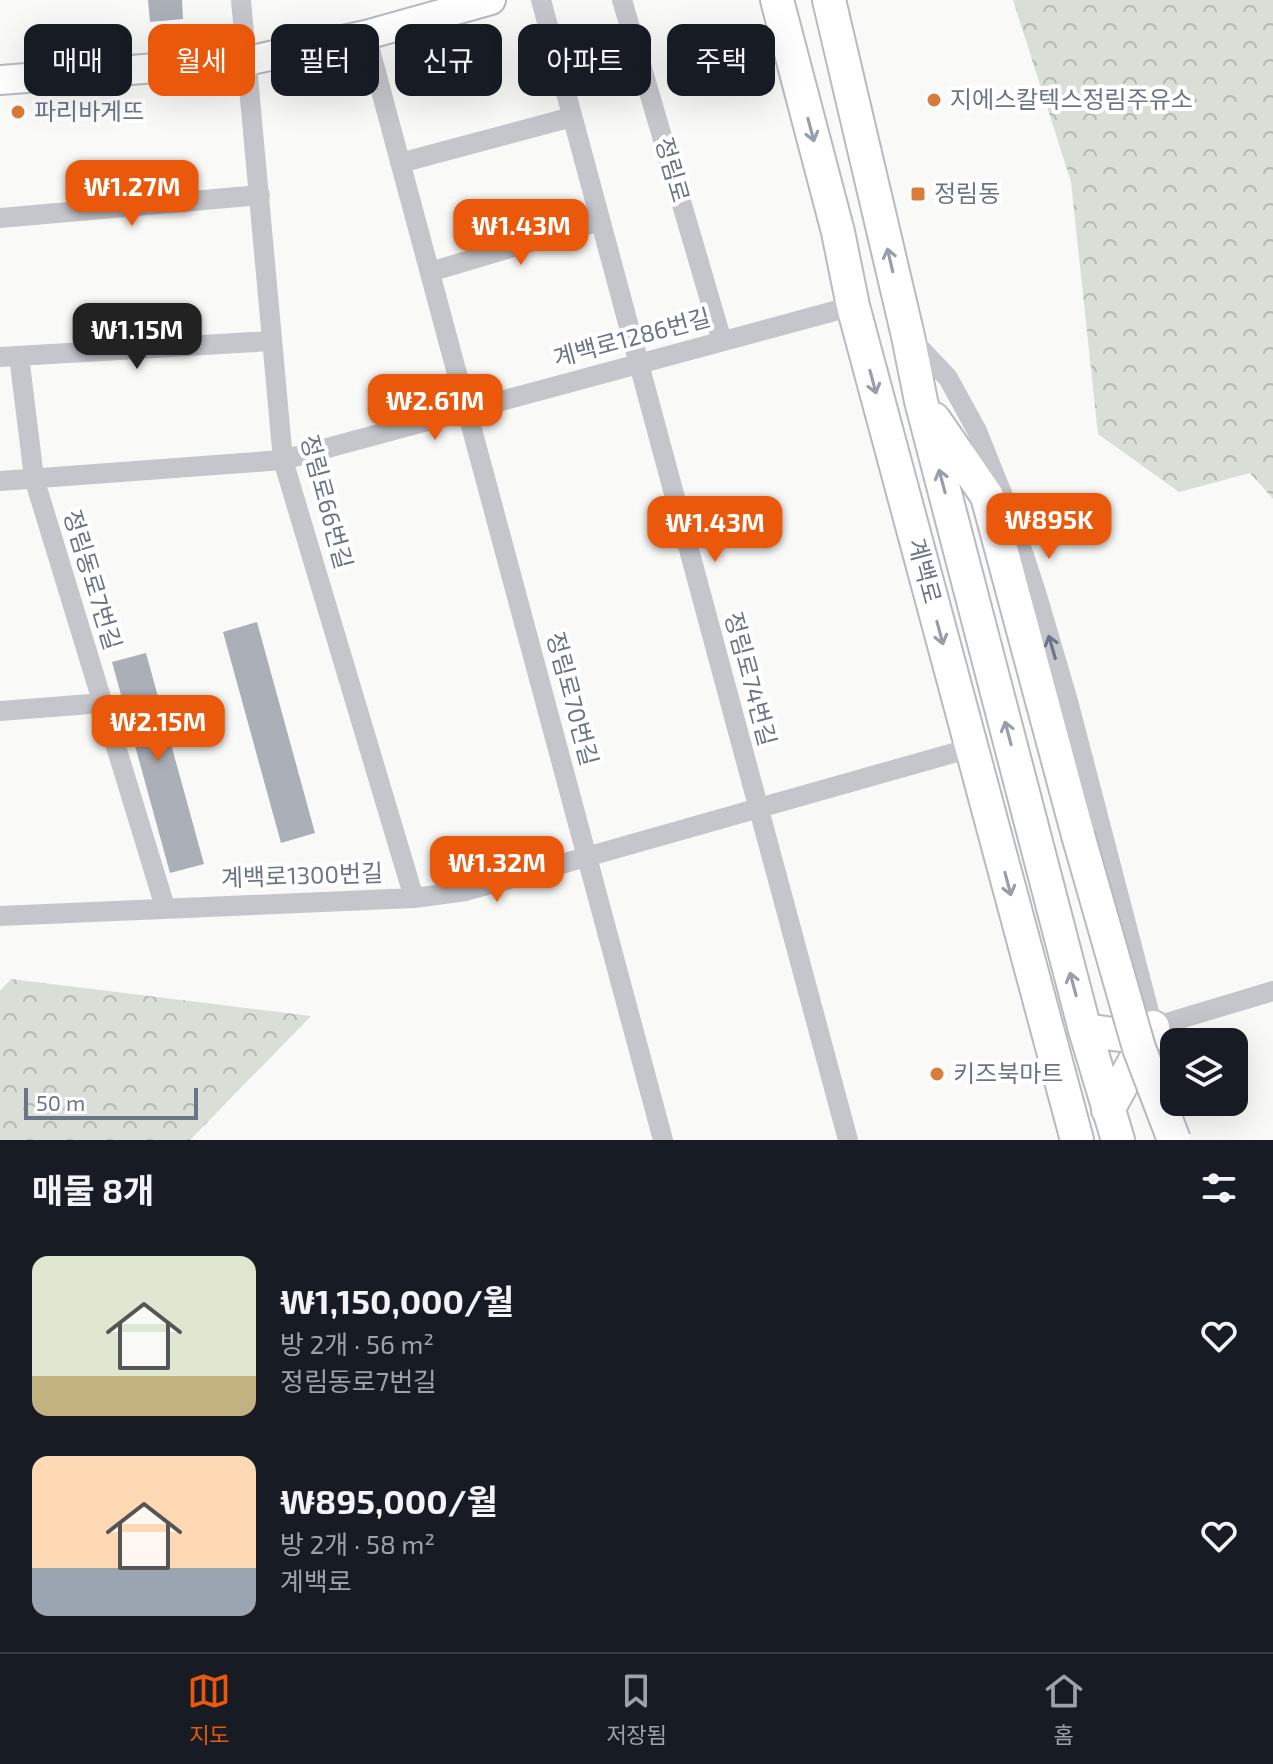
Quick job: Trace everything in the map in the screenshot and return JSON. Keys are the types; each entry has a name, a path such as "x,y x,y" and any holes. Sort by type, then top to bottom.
{"main road":[{"path":"379,31 491,0"},
{"name":"계백로","path":"777,0 838,232 853,306 1077,1140"},
{"name":"계백로","path":"829,0 921,401 1085,1030 1113,1125"},
{"path":"0,80 148,69"},
{"path":"921,401 987,496 1090,833 1139,1048 1174,1140"},
{"path":"1085,1030 1120,1035 1153,1027"},
{"path":"1113,1125 1153,1027"}],"street":[{"name":"정림로66번길","path":"241,0 243,24"},
{"name":"정림로74번길","path":"541,0 848,1140"},
{"name":"정림로","path":"622,0 722,341"},
{"name":"정림로70번길","path":"379,84 663,1140"},
{"name":"정림로66번길","path":"250,96 283,460 414,898"},
{"path":"400,163 572,117"},
{"path":"0,218 260,195"},
{"path":"430,272 600,221"},
{"name":"계백로1286번길","path":"0,481 283,460 853,306"},
{"path":"908,336 948,378 977,431 1011,516 1036,592 1090,833 1153,1027 1273,991"},
{"name":"정림동로7번길","path":"165,907 34,478 9,357 271,341"},
{"path":"0,711 103,703"},
{"name":"계백로1300번길","path":"8,916 414,898 466,891 971,748"},
{"path":"0,935 8,916"}],"green space":[{"path":"1013,0 1273,0 1273,499 1250,473 1179,492 1098,434 1071,182"},
{"path":"11,979 311,1016 190,1140 0,1140 0,991"}],"building":[{"path":"148,0 182,0 183,19 150,22"},
{"path":"257,622 315,833 281,843 223,632"},
{"path":"146,653 204,864 170,873 112,662"}],"place":[{"name":"지에스칼텍스정림주유소","path":"934,100"},
{"name":"파리바게뜨","path":"18,112"},
{"name":"정림동","path":"918,194"},
{"name":"키즈북마트","path":"937,1074"}]}
